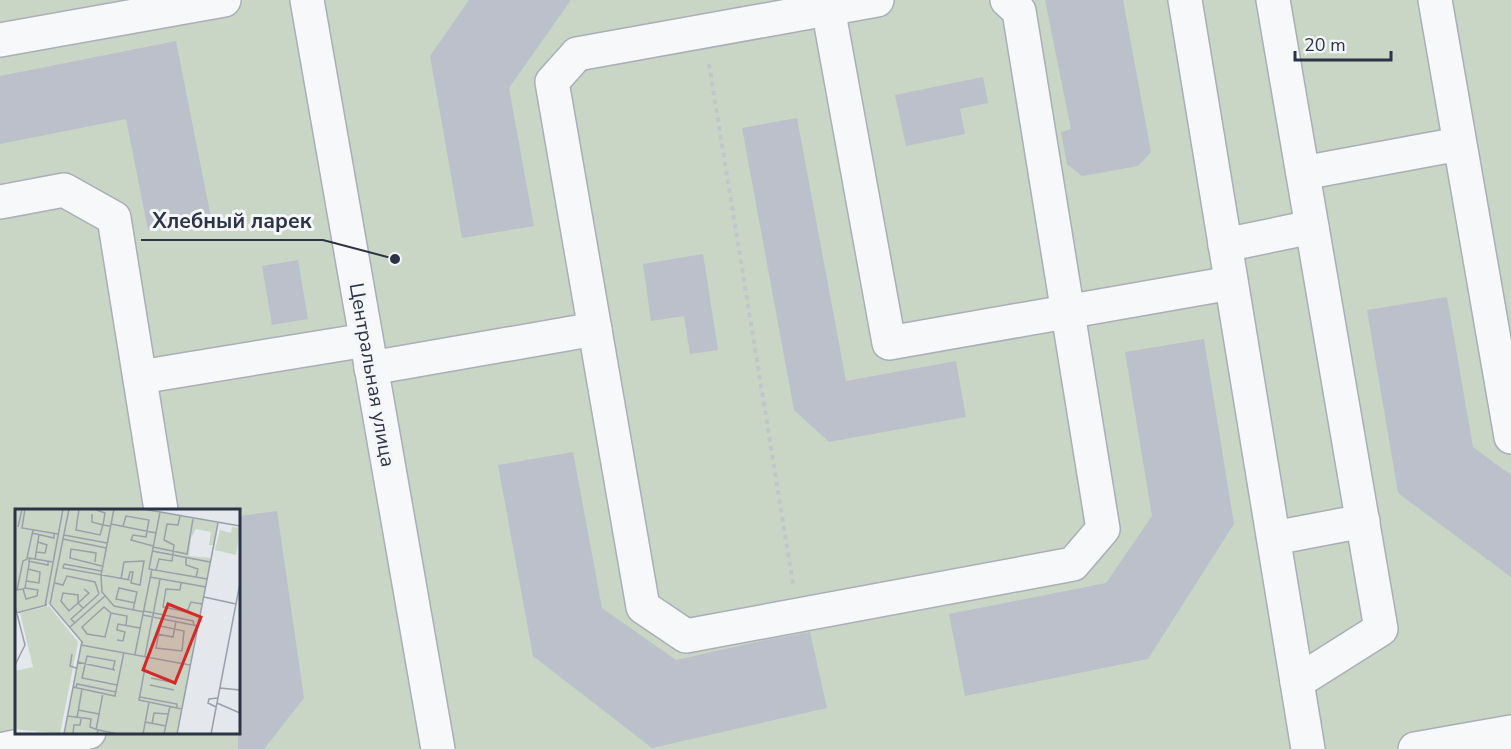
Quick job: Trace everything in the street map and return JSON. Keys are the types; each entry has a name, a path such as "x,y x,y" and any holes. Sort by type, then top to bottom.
{"street":[{"path":"0,40 224,0"},
{"name":"Центральная улица","path":"307,0 438,749"},
{"path":"877,0 577,54 552,82 643,607 686,636 1073,564 1103,529 1018,11 1007,0"},
{"path":"1185,0 1308,749"},
{"path":"1273,0 1381,629 1298,682"},
{"path":"1435,0 1511,437"},
{"path":"828,8 889,343 1231,283"},
{"path":"1303,173 1459,144"},
{"path":"0,202 64,190 114,218 161,509"},
{"path":"1225,245 1312,227"},
{"path":"140,377 595,329"},
{"path":"1274,538 1363,521"},
{"path":"1415,749 1511,732"},
{"path":"0,734 4,749 79,734"}],"path":[{"path":"704,31 798,615"}],"green space":[{"path":"0,0 1511,0 1511,732 1415,749 0,749"}],"building":[{"path":"469,0 571,0 509,88 534,226 462,238 430,56"},
{"path":"1045,0 1123,0 1151,152 1138,166 1082,176 1067,164 1061,132 1071,129"},
{"path":"176,41 211,218 148,230 126,119 0,144 0,76"},
{"path":"983,77 988,103 960,109 965,134 906,146 895,95"},
{"path":"797,118 846,381 956,361 966,417 829,442 794,410 742,128"},
{"path":"703,254 718,350 690,354 684,316 651,321 643,264"},
{"path":"298,260 308,319 272,325 262,266"},
{"path":"1447,297 1473,447 1511,475 1511,577 1398,493 1367,310"},
{"path":"1204,339 1234,524 1148,659 965,696 949,614 1106,583 1152,516 1125,352"},
{"path":"573,452 602,608 676,660 810,632 827,708 652,748 533,656 498,465"},
{"path":"277,511 304,698 264,749 238,749 238,734 240,734 240,516"}],"place":[{"name":"Хлебный ларек","path":"395,259"}]}
